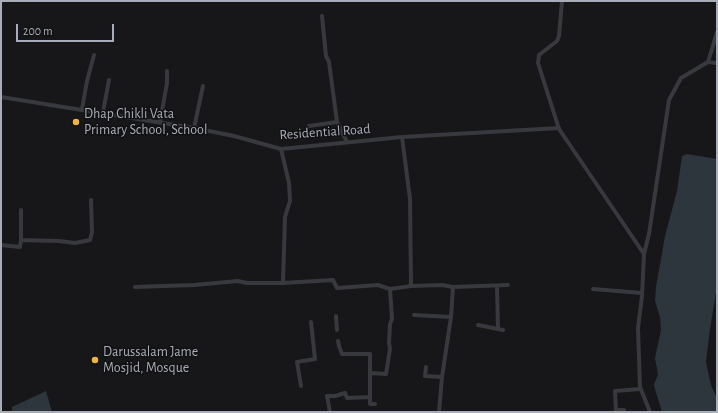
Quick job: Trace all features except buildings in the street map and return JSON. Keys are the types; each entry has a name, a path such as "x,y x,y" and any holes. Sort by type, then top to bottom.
{"street":[{"path":"562,1 559,36 557,41 539,55 538,60 559,128 644,254"},
{"path":"322,16 326,56 329,62 337,122 348,142"},
{"path":"708,62 717,32"},
{"path":"82,109 94,55"},
{"path":"650,412 640,389 638,328 644,254 649,234 669,100 680,78 708,62 717,63"},
{"path":"160,122 167,83 167,71"},
{"path":"103,112 109,80"},
{"path":"194,128 203,86"},
{"name":"Residential Road","path":"1,96 194,128 234,136 281,149 402,137 559,128"},
{"path":"309,126 337,122"},
{"path":"402,137 410,199 411,286"},
{"path":"281,149 289,183 290,201 285,217 283,283"},
{"path":"22,240 75,242 90,240 92,232 91,200"},
{"path":"1,245 20,247 22,240 21,210"},
{"path":"135,287 238,281 247,283 283,283 333,280 337,288 378,285 390,289 411,286 442,285 453,287 508,285"},
{"path":"497,286 498,329"},
{"path":"439,412 442,377 451,317 453,287"},
{"path":"370,373 386,374 390,349 388,343 390,324 392,319 390,289"},
{"path":"593,289 642,293"},
{"path":"336,316 337,330"},
{"path":"414,316 451,317"},
{"path":"301,386 296,362 315,359 311,322"},
{"path":"478,325 503,330"},
{"path":"338,341 338,346 342,354 370,354 370,404 375,404"},
{"path":"426,367 425,376 442,377"},
{"path":"624,410 616,411 615,390 640,389"},
{"path":"330,412 328,396 335,396 345,393 347,398 370,397"}],"shaded area":[{"path":"687,154 717,159 717,286 706,362 711,385 717,398 717,412 662,412 654,384 658,375 655,358 661,330 660,317 655,301 656,287 665,236 677,191 682,156"},
{"path":"46,391 52,412 12,412 12,407"}],"place":[{"name":"Dhap Chikli Vata Primary School, School","path":"76,122"},
{"name":"Darussalam Jame Mosjid, Mosque","path":"95,360"}]}
